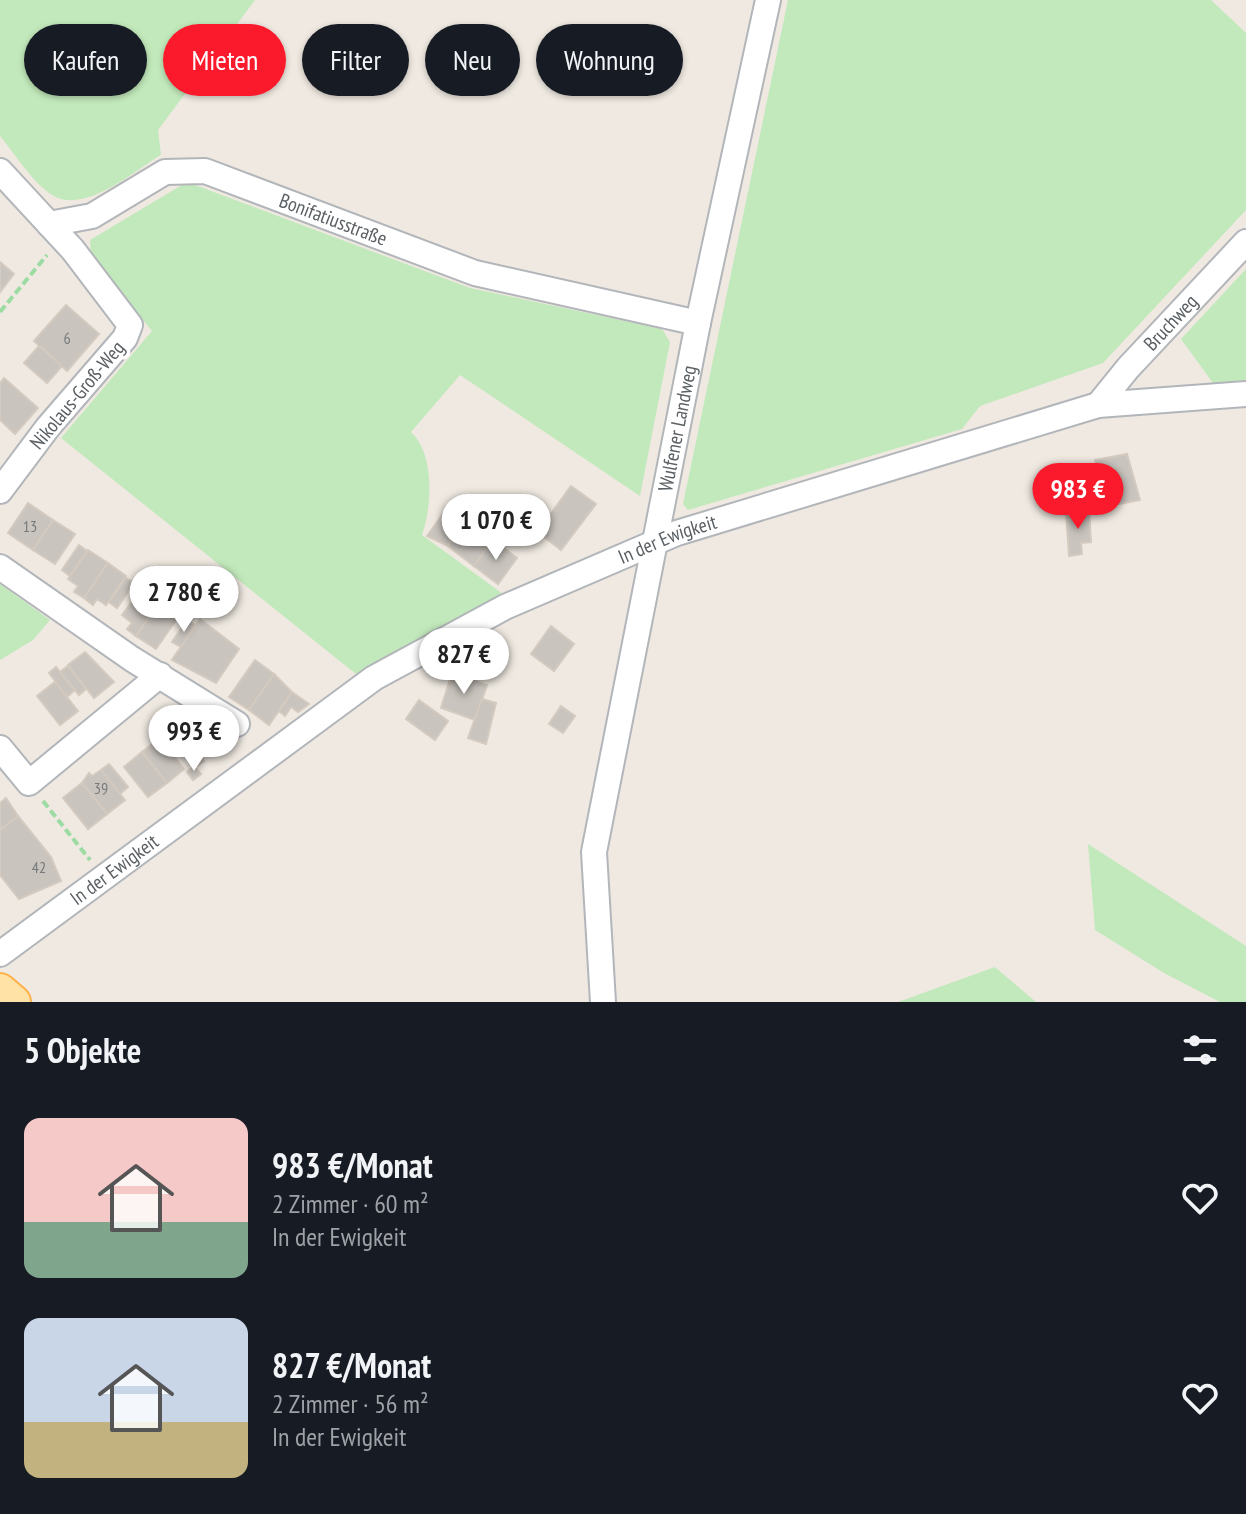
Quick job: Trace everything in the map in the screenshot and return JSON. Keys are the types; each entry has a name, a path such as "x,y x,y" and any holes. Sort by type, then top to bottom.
{"main road":[{"path":"0,990 14,1002"}],"street":[{"name":"Wulfener Landweg","path":"603,1002 594,852 698,323 768,0"},
{"path":"0,171 56,231"},
{"name":"Bonifatiusstraße","path":"56,231 92,216 165,172 205,171 475,273 698,323"},
{"name":"Nikolaus-Groß-Weg","path":"0,491 48,427 125,338 130,325 56,231"},
{"name":"Bruchweg","path":"1098,405 1128,368 1246,242"},
{"name":"In der Ewigkeit","path":"0,954 374,678 505,607 677,533 1098,405 1246,394"},
{"path":"0,567 132,659 237,724"},
{"path":"0,748 29,783 160,675"}],"path":[{"path":"0,312 56,231"},
{"path":"29,783 105,877"}],"green space":[{"path":"0,0 255,0 237,24 163,24 163,96 183,96 158,130 161,155 107,189 76,200 62,199 49,193 29,174 0,136"},
{"path":"788,0 1211,0 1246,33 1246,210 1103,363 980,406 962,429 688,510 683,504"},
{"path":"187,182 470,288 662,329 670,342 640,496 460,375 411,432 419,442 428,467 428,510 422,535 503,594 356,674 61,438 152,331 91,255 90,240"},
{"path":"1246,269 1246,380 1213,383 1181,339"},
{"path":"0,584 50,620 33,640 0,660"},
{"path":"1088,844 1246,946 1246,1002 1220,1002 1164,973 1095,930"},
{"path":"995,967 1036,1002 898,1002"}],"building":[{"path":"0,262 14,274 0,292"},
{"path":"66,305 99,334 67,371 34,341"},
{"path":"39,346 62,366 47,383 24,363"},
{"path":"4,378 38,408 15,434 0,420 0,383"},
{"path":"1127,454 1140,500 1113,505 1110,492 1102,494 1095,460"},
{"path":"571,486 596,504 561,550 529,525 539,513 547,519"},
{"path":"28,503 53,520 33,550 8,533"},
{"path":"449,505 466,518 448,546 427,536"},
{"path":"1089,511 1091,542 1081,543 1082,554 1069,556 1066,512"},
{"path":"53,520 75,534 55,564 33,550"},
{"path":"460,529 487,549 474,566 448,546"},
{"path":"493,540 517,558 498,584 474,566"},
{"path":"79,545 87,551 70,576 62,570"},
{"path":"88,550 108,563 84,598 74,592 78,586 68,579"},
{"path":"108,563 126,576 106,605 97,599 93,605 84,598"},
{"path":"126,578 134,583 117,608 109,602"},
{"path":"145,584 163,597 136,636 127,629 132,623 122,615"},
{"path":"163,597 183,610 156,649 136,636"},
{"path":"200,619 239,649 216,683 172,660"},
{"path":"187,620 195,625 181,647 172,642"},
{"path":"551,626 574,644 554,671 531,654"},
{"path":"85,652 114,682 94,698 68,665"},
{"path":"255,660 274,674 249,710 229,697"},
{"path":"68,666 86,689 79,695 60,672"},
{"path":"56,667 75,690 67,697 49,673"},
{"path":"452,673 487,685 475,720 441,708"},
{"path":"274,674 292,692 269,725 249,710"},
{"path":"55,682 78,711 60,725 37,696"},
{"path":"292,692 309,704 298,712 291,707 285,716 279,711"},
{"path":"482,699 496,703 486,744 468,738"},
{"path":"419,700 448,721 435,740 406,719"},
{"path":"561,706 575,716 563,733 549,724"},
{"path":"196,710 223,739 201,756 176,726"},
{"path":"160,738 184,769 167,783 142,752"},
{"path":"142,752 167,783 148,797 124,767"},
{"path":"198,753 204,761 196,767 189,759"},
{"path":"109,764 128,787 120,794 101,770"},
{"path":"194,766 201,774 193,780 187,772"},
{"path":"101,770 125,800 107,814 82,783 89,773 92,776"},
{"path":"82,783 107,814 88,829 63,798"},
{"path":"6,798 18,816 0,830 0,803"},
{"path":"18,816 51,857 61,881 19,899 0,875 0,830"}]}
